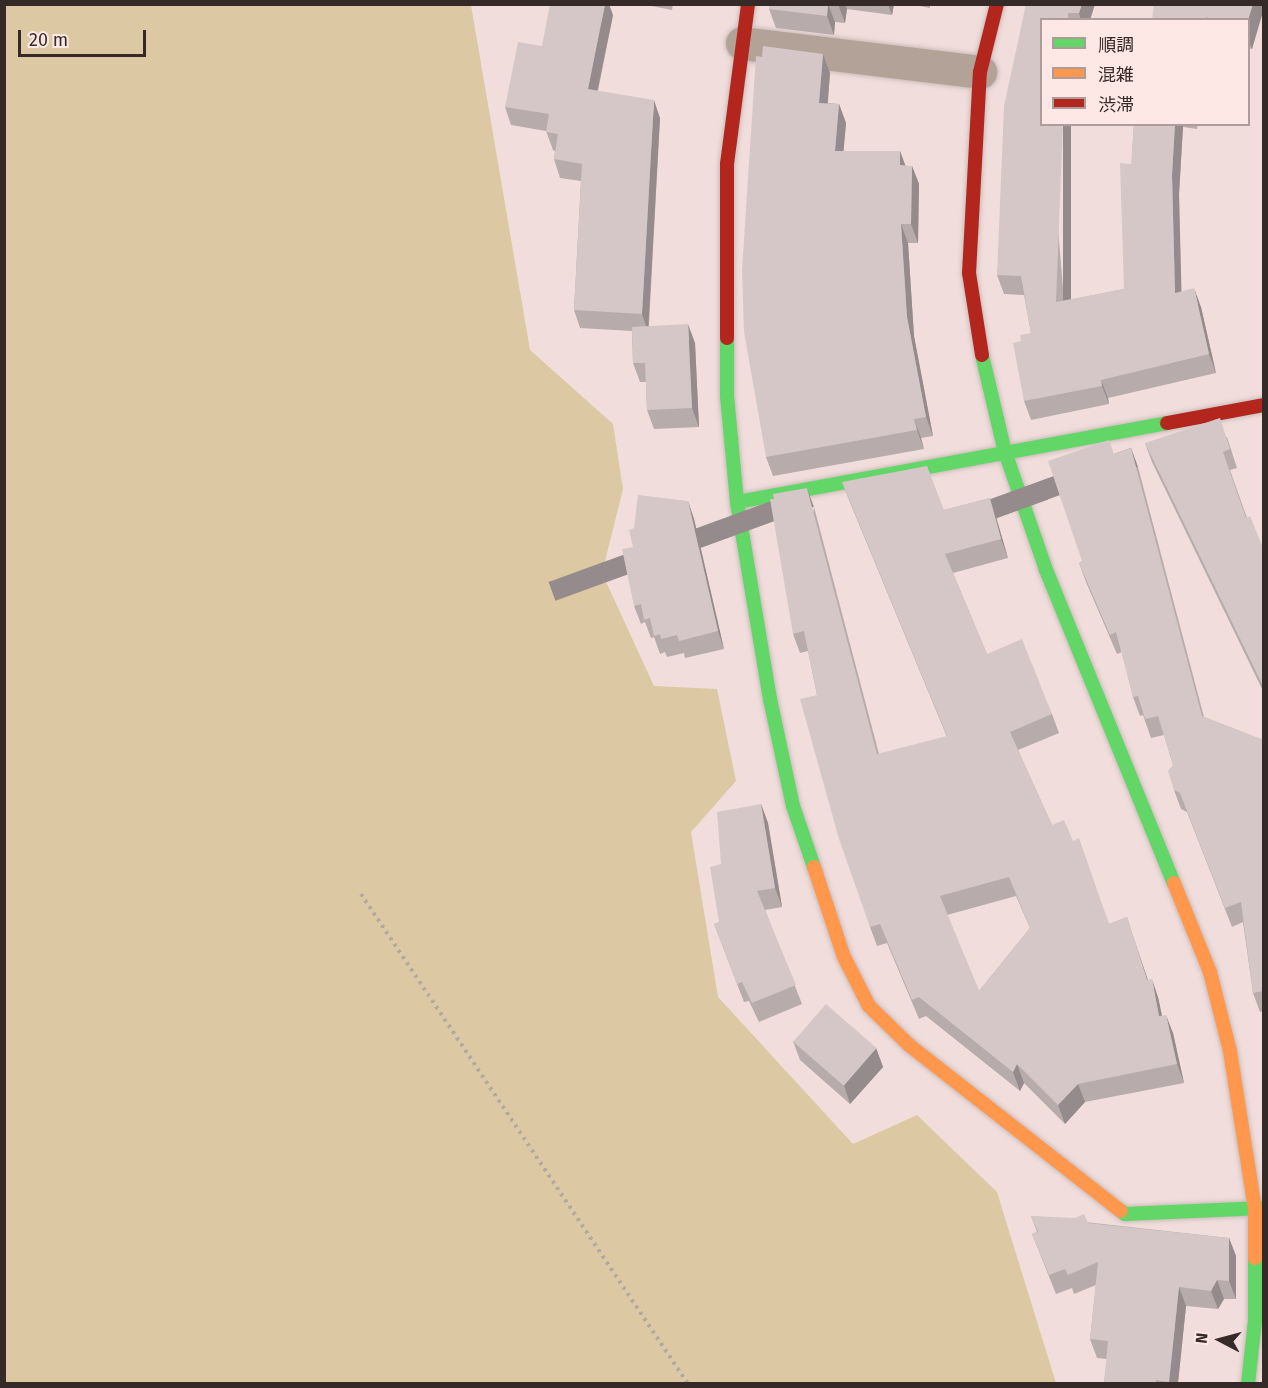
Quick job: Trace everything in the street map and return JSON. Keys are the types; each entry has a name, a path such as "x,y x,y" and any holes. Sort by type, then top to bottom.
{"street":[{"path":"748,4 727,186 727,396 737,502 770,699 793,806 844,957 869,1006 909,1046 1125,1214 1259,1208"},
{"path":"997,4 980,72 969,273 984,366 1005,453 1080,654 1210,972 1230,1050 1259,1208 1255,1321 1248,1383"},
{"path":"742,43 980,72"},
{"path":"737,502 1263,405"}],"path":[{"path":"361,894 688,1383"}],"shaded area":[{"path":"5,4 471,5 530,350 613,424 623,489 602,573 654,686 717,689 736,781 691,832 718,997 853,1144 917,1115 997,1192 1056,1383 5,1383"}],"building":[{"path":"550,4 605,4 588,89 654,100 642,314 574,310 582,164 554,159 558,134 546,132 549,114 505,107 518,42 542,46"},
{"path":"769,4 828,4 827,16 769,9"},
{"path":"1026,4 1082,4 1079,13 1068,13 1068,18 1040,18 1040,126 1063,126 1056,302 1124,289 1120,163 1131,164 1134,126 1175,126 1172,175 1175,293 1194,288 1209,354 1101,380 1102,386 1024,401 1013,343 1021,341 1020,335 1031,333 1021,276 997,275 1004,106"},
{"path":"1154,4 1253,4 1249,18 1152,18"},
{"path":"763,46 823,54 819,103 839,104 835,151 900,151 900,165 912,166 911,224 901,224 907,317 926,417 914,419 917,430 766,457 744,332 742,270 756,56 762,57"},
{"path":"688,324 692,408 647,410 645,363 633,363 632,327"},
{"path":"1220,418 1230,449 1223,452 1246,518 1250,516 1263,548 1263,686 1145,443"},
{"path":"1109,440 1114,454 1131,448 1202,716 1263,740 1263,991 1253,993 1241,902 1225,908 1180,793 1174,790 1168,771 1173,765 1158,716 1145,719 1138,696 1133,697 1116,632 1110,635 1079,563 1082,561 1048,461"},
{"path":"927,466 944,510 990,498 1001,539 945,554 987,654 1022,639 1052,714 1010,732 1052,825 1064,820 1073,841 1079,838 1109,924 1127,917 1147,980 1152,979 1159,1016 1166,1015 1177,1064 1078,1084 1058,1105 1017,1064 1013,1072 919,997 912,1000 880,924 870,927 839,839 800,699 817,695 804,631 793,634 770,499 774,499 773,494 807,488 877,754 947,736 842,482","holes":["1009,877 1030,928 979,991 940,896"]},
{"path":"638,495 688,501 718,631 679,641 677,635 661,639 660,634 654,636 650,618 644,620 641,604 634,606 622,549 633,547 629,530 634,528"},
{"path":"761,804 775,888 757,891 796,985 752,1003 742,982 737,984 714,924 719,922 710,867 721,864 717,812"},
{"path":"826,1004 877,1048 844,1086 793,1042"},
{"path":"1084,1214 1088,1223 1229,1238 1229,1281 1217,1280 1211,1291 1179,1287 1169,1382 1156,1380 1156,1383 1104,1383 1108,1341 1090,1339 1098,1262 1068,1275 1065,1269 1049,1275 1032,1234 1038,1232 1031,1216 1075,1218"}],"traffic: fast":[{"path":"727,338 727,396 737,502 1167,423"},
{"path":"982,355 1005,452 1046,570 1174,883"},
{"path":"737,502 770,699 793,806 814,867"},
{"path":"1121,1211 1125,1214 1264,1208"},
{"path":"1248,1384 1255,1321 1255,1258"}],"traffic: slow":[{"path":"814,867 844,957 869,1006 909,1045 1121,1211"},
{"path":"1174,883 1210,972 1230,1051 1255,1209 1255,1258"}],"traffic: jam":[{"path":"727,338 727,164 748,4"},
{"path":"982,355 969,273 980,72 997,4"},
{"path":"1167,423 1264,405"}]}
